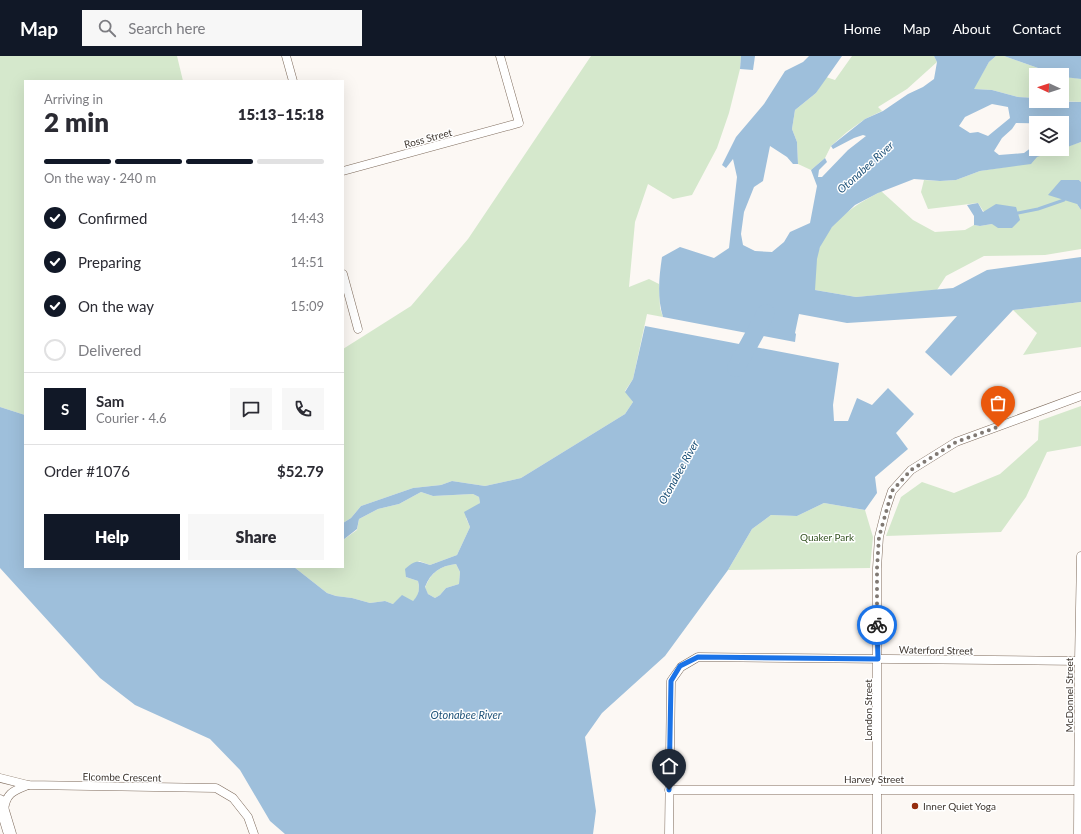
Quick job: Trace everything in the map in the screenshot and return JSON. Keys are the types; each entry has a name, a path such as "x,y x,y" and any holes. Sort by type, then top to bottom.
{"main road":[{"path":"0,801 10,834"}],"street":[{"path":"286,56 293,80"},
{"name":"Ross Street","path":"344,171 518,123 500,56"},
{"path":"344,278 358,329"},
{"name":"London Street","path":"876,834 878,659 877,568 879,537 892,491 911,470 956,442 1081,396"},
{"name":"McDonnel Street","path":"1078,834 1081,556"},
{"name":"Waterford Street","path":"669,790 671,681 680,666 698,657 1079,661"},
{"name":"Elcombe Crescent","path":"0,778 28,785 216,788 233,798 248,818 254,834"},
{"name":"Elcombe Crescent","path":"4,813 5,800 13,791 28,785"},
{"path":"669,790 669,834"},
{"name":"Harvey Street","path":"669,790 1079,790"}],"green space":[{"path":"0,56 177,56 183,80 24,80 24,415 0,407"},
{"path":"591,56 741,56 740,69 729,113 717,148 692,195 673,199 648,184 635,222 629,287 649,279 659,284 660,308 663,317 647,314 633,379 625,391 633,402 625,414 521,478 485,486 452,481 441,485 413,488 361,506 351,518 344,522 344,348 411,306 468,239"},
{"path":"852,56 934,56 937,62 907,89 878,107 882,111 865,119 847,132 831,146 825,158 811,170 798,164 797,142 792,129 795,110 816,93 826,77 835,80"},
{"path":"996,56 1004,56 1038,68 1029,68 1029,98 1018,97 992,90 973,89 989,62"},
{"path":"1069,77 1081,79 1081,102 1069,101"},
{"path":"1081,142 1081,182 1079,180 1077,204 1081,210 1081,249 1045,255 984,256 946,276 937,290 856,297 815,290 815,268 818,252 830,229 852,209 881,191 913,220 935,232 965,230 974,225 980,226 992,224 978,203 928,209 921,192 924,180 956,180 980,171 1005,167 1038,156 1069,156 1069,146"},
{"path":"1081,302 1081,347 1023,355 1037,333 1013,310"},
{"path":"1081,406 1081,446 1047,452 1026,497 1001,532 886,536 901,497 922,482 954,493 1000,474 1038,440 1039,421"},
{"path":"421,492 433,496 473,494 479,497 480,503 466,518 470,527 457,555 430,565 419,561 406,577 418,581 418,596 413,601 393,604 385,601 370,603 352,598 336,596 327,593 295,568 344,568 344,539 357,530 359,519 378,509 399,504"},
{"name":"Quaker Park","path":"824,503 865,510 873,537 870,568 728,570 752,529 771,515 797,516"},
{"path":"456,564 460,572 459,584 446,588 435,598 428,594 425,588 427,582 433,574 445,566"}],"water":[{"path":"741,56 755,56 753,70 740,69"},
{"name":"Otonabee River","path":"809,56 842,56 816,93 795,110 792,129 797,142 798,164 793,164 787,157 770,146 763,181 754,187 744,212 741,234 743,245 755,251 772,252 784,242 790,232 810,223 817,186 811,170 825,158 827,162 819,170 818,177 822,177 848,150 866,136 863,135 854,138 833,149 831,146 865,119 883,111 934,79 937,62 934,56 996,56 989,62 974,89 992,90 1018,97 1029,98 1029,108 1069,108 1069,102 1081,102 1081,142 1069,146 1069,116 1029,116 1029,123 1016,123 1002,138 994,151 999,155 1024,153 1029,149 1029,156 1040,156 1037,157 1031,164 980,171 956,180 940,181 914,179 878,193 855,205 832,227 820,247 817,259 815,290 856,297 953,288 987,270 1081,257 1081,302 1013,310 951,376 925,352 957,316 847,323 799,314 795,333 795,342 663,317 659,287 662,257 680,247 714,258 729,248 737,177 733,159 726,168 722,165 736,137 764,104 785,71 803,62","holes":["992,104 1008,107 1010,118 988,136 978,132 970,133 959,126 965,117"]},
{"path":"1004,56 1081,56 1081,79 1069,78 1069,68 1038,68"},
{"path":"1061,180 1079,180 1081,182 1081,210 1077,204 1048,195"},
{"path":"978,203 983,212 996,204 1016,207 1020,220 1012,228 998,228 992,224 980,226 974,225 974,216 967,205"},
{"name":"Otonabee River","path":"645,326 839,363 833,405 834,421 848,421 857,398 872,405 888,388 914,414 896,433 908,449 875,477 877,493 865,510 824,503 797,516 771,515 752,529 728,570 665,656 602,713 585,737 596,811 593,834 285,834 270,821 240,770 210,739 135,705 100,678 0,568 0,407 24,415 24,568 295,568 327,593 370,603 385,601 393,604 402,595 413,601 418,594 418,581 406,577 405,569 408,566 414,562 422,562 430,565 457,555 470,527 464,512 480,503 479,497 473,494 433,496 421,492 399,504 378,509 359,519 357,529 344,539 344,522 351,518 361,506 413,488 441,485 452,481 485,486 521,478 625,414 633,402 625,392 633,379","holes":["456,564 460,572 459,584 446,588 435,598 428,594 425,587 430,577 441,568"]}],"waterway":[{"path":"1018,213 1038,209 1064,200"},
{"name":"Otonabee River","path":"736,368 766,313"}],"way so far":[{"path":"877,625 877,568 879,537 892,491 911,470 956,442 998,427"}],"place":[{"name":"Inner Quiet Yoga","path":"915,806"}],"route":[{"path":"669,790 671,681 680,666 698,657 878,659 877,625"}]}
